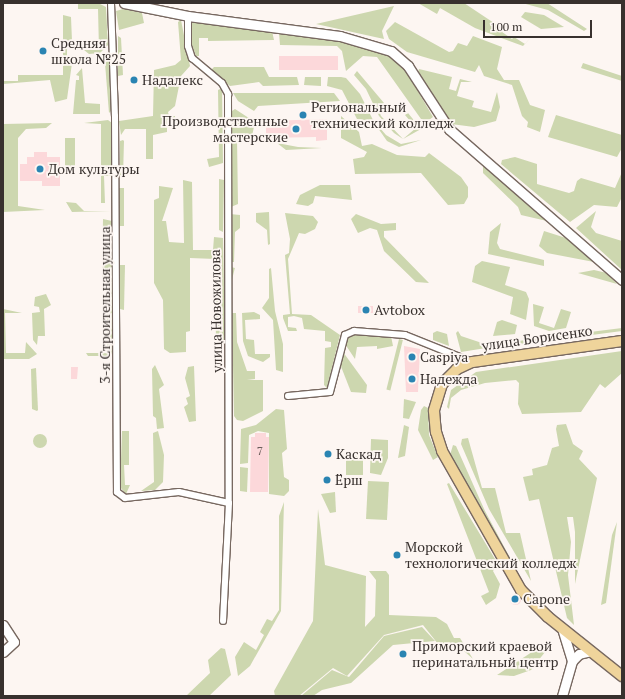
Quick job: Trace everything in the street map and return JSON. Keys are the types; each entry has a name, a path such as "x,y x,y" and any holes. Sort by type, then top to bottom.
{"main road":[{"path":"124,3 188,16 276,27 374,44 400,57 449,130 622,280"},
{"name":"улица Борисенко","path":"622,341 472,362 450,376 436,397 434,424 439,444 521,590 562,629 622,676"},
{"path":"3,625 14,642 3,652"},
{"path":"562,629 572,661"},
{"path":"562,696 572,661 579,654 591,651"}],"street":[{"name":"3-я Строительная улица","path":"111,3 116,138 117,492 125,498 179,492 229,503"},
{"name":"улица Новожилова","path":"188,16 188,46 192,58 222,83 228,94 229,503 223,621"},
{"path":"288,396 330,392 345,335 354,331 405,335 472,362"}],"green space":[{"path":"78,3 98,3 106,7 108,45 100,53 89,54 84,50 99,50 98,9 78,9"},
{"path":"418,3 464,3 503,29 502,32 512,39 514,37 525,44 523,46 475,28 440,8 437,14"},
{"path":"522,3 547,3 587,29 584,31 548,10"},
{"path":"394,6 382,31 384,39 316,24"},
{"path":"123,9 142,13 144,23 119,30 116,11"},
{"path":"525,12 544,15 564,27 541,29 521,17"},
{"path":"63,15 71,17 72,41 67,41 67,63 72,63 67,99 55,102 50,80 3,84 3,81 18,81 18,75 63,75"},
{"path":"181,20 190,66 181,76 175,106 168,112 169,116 175,116 175,120 167,120 167,132 153,135 153,159 146,159 146,129 125,129 121,135 119,121 153,116 154,70 175,65 181,60 178,22"},
{"path":"194,22 272,31 274,40 208,41 208,38 199,38 199,56 196,56 190,39 191,24"},
{"path":"395,22 449,52 453,51 458,43 467,46 473,36 502,47 497,69 504,80 519,80 530,105 545,110 540,132 527,127 528,122 522,116 512,85 484,76 479,65 475,72 407,52 389,39 386,31"},
{"path":"279,33 332,39 373,47 389,55 405,69 433,117 426,122 421,119 377,57 363,56 346,71 342,51 337,46 280,45"},
{"path":"118,36 121,38 123,75 118,76"},
{"path":"109,59 111,111 109,113 105,63"},
{"path":"583,63 622,76 622,81 581,68"},
{"path":"214,67 264,67 269,77 297,77 299,85 263,86 259,82 230,86 211,70"},
{"path":"82,68 85,103 100,104 100,114 73,114 76,80 79,80 79,76 76,75"},
{"path":"419,69 452,77 449,89 456,91 460,79 472,82 461,82 457,96 474,101 472,107 491,112 497,92 500,107 496,121 474,127 451,124 418,72"},
{"path":"357,71 384,103 378,108 381,116 403,139 394,133 379,116 366,89 354,75"},
{"path":"305,77 321,77 321,86 304,85"},
{"path":"328,77 346,78 360,94 373,120 386,135 401,144 421,140 399,147 387,141 373,121 357,119 342,90 327,86"},
{"path":"222,88 223,163 209,167 207,159 219,157 218,90"},
{"path":"233,93 334,93 340,101 258,106 254,111 238,101"},
{"path":"235,109 255,122 252,136 244,135 237,138 238,204 231,207 232,111"},
{"path":"408,113 421,129 403,139 416,128 405,115"},
{"path":"556,115 622,135 622,148 617,157 548,137"},
{"path":"341,116 359,132 362,146 372,144 397,155 425,157 429,153 461,177 468,187 468,197 464,204 448,205 421,173 355,174 353,159 364,157 367,152 341,138"},
{"path":"108,120 112,123 113,176 104,176 105,203 101,203 101,124 84,123"},
{"path":"52,123 46,128 26,129 18,138 18,206 45,210 3,212 3,124"},
{"path":"65,138 75,138 75,172 65,172"},
{"path":"123,140 123,177 120,175 120,141"},
{"path":"277,143 298,147 322,148 286,150"},
{"path":"515,157 537,164 537,184 569,193 574,191 577,181 581,178 615,188 622,172 622,197 617,207 594,205 570,222 501,164 502,160"},
{"path":"483,165 547,221 521,215 518,207 483,173"},
{"path":"219,179 224,180 223,232 219,230"},
{"path":"183,180 192,182 193,250 213,250 214,237 223,238 225,342 222,346 216,344 215,259 190,258 190,331 186,332 186,352 170,353 164,349 163,300 154,283 154,200 159,198 159,186 173,188 162,221 166,221 169,242 184,243"},
{"path":"320,185 350,185 352,200 315,196 313,203 308,206 296,204 300,195"},
{"path":"119,188 124,188 124,226 119,226"},
{"path":"66,202 76,203 84,211 111,211 72,212"},
{"path":"596,211 591,227 596,233 622,241 622,270 576,228"},
{"path":"269,212 270,244 268,245 267,230 256,222 256,213"},
{"path":"285,213 313,216 318,222 315,229 305,234 299,233 288,259 292,314 311,315 340,335 327,388 324,385 325,348 331,347 331,342 325,341 325,331 304,329 302,318 294,316 288,317 288,327 296,328 297,331 288,331 283,318 283,315 290,314 285,255 289,253 290,239"},
{"path":"230,214 240,215 240,228 235,232 234,262 231,262"},
{"path":"356,214 381,224 396,223 396,230 384,231 384,237 429,283 416,282 384,251 377,230 370,228 358,233 351,219"},
{"path":"103,219 112,221 113,352 110,356 88,356 86,353 107,353 107,284 102,281"},
{"path":"501,223 497,243 500,249 544,260 544,266 488,254 490,232"},
{"path":"544,231 566,238 594,262 547,253 539,246"},
{"path":"482,261 510,267 505,285 526,292 529,299 526,320 510,314 513,297 472,282 475,266"},
{"path":"119,265 125,265 124,310 120,309"},
{"path":"231,267 235,268 225,306 222,305"},
{"path":"271,268 275,311 283,344 283,372 276,370 273,320 262,308 269,298 269,269"},
{"path":"594,270 607,273 617,284 578,273"},
{"path":"46,294 51,305 44,309 45,336 38,336 37,345 33,340 32,313 40,312 39,307 34,306 35,297"},
{"path":"533,304 544,307 539,323 554,328 561,309 571,312 566,328 549,331 534,326"},
{"path":"3,309 22,313 5,313 6,353 25,353 26,342 37,354 29,359 3,359"},
{"path":"254,312 260,315 260,319 245,320 246,339 254,340 255,354 270,354 270,357 263,362 248,356 243,341 242,313"},
{"path":"232,313 236,313 237,342 247,371 255,371 255,379 247,380 263,380 263,411 243,421 237,420 234,416"},
{"path":"502,320 517,325 515,334 493,336 497,322"},
{"path":"622,328 622,331 493,348 494,344"},
{"path":"437,331 447,334 449,346 433,340 433,333"},
{"path":"458,331 461,336 485,344 486,348 461,352 456,333"},
{"path":"349,335 391,336 393,346 377,349 377,346 357,347 355,359 345,344"},
{"path":"399,339 403,340 390,390 386,389"},
{"path":"622,351 622,373 605,388 600,384 581,412 522,414 518,404 519,383 516,380 485,383 461,390 451,398 449,409 447,407 451,390 476,372"},
{"path":"343,352 367,385 366,393 351,392 340,364"},
{"path":"155,365 164,385 159,389 164,428 157,429 156,418 153,416 152,369"},
{"path":"194,366 196,421 189,422 184,407 188,404 186,398 190,396 185,378 188,367"},
{"path":"36,368 37,411 32,409 31,369"},
{"path":"404,399 416,402 409,419 403,418"},
{"path":"424,406 428,408 429,435 438,457 433,460 418,430 421,410"},
{"path":"276,409 284,410 287,449 282,453 284,477 289,480 289,491 284,496 269,494 269,433 258,431 249,435 248,463 240,464 241,429 256,425"},
{"path":"566,424 573,444 583,451 579,459 597,478 575,584 575,532 573,517 567,517 571,542 568,575 574,625 567,618 539,499 529,501 523,477 533,475 532,469 547,465 552,448 559,446 556,429 557,425"},
{"path":"404,425 409,427 405,456 398,458"},
{"path":"122,431 129,431 129,465 124,465 125,485 130,485 126,494 120,487"},
{"path":"158,431 164,455 163,482 155,490 141,491 154,482 153,433"},
{"path":"40,434 45,436 47,441 45,446 40,448 35,446 33,441 35,436"},
{"path":"468,438 482,488 495,488 506,533 520,533 531,581 489,509 461,444 462,439"},
{"path":"371,439 388,440 388,458 381,475 370,473"},
{"path":"453,445 456,446 485,511 524,584 450,455"},
{"path":"346,454 363,454 363,475 346,475"},
{"path":"240,467 248,468 247,492 240,491"},
{"path":"368,481 389,482 387,520 366,519"},
{"path":"449,483 498,564 493,571 500,584 496,598 486,605 481,596 489,592 447,484"},
{"path":"335,492 336,512 330,513 321,494"},
{"path":"284,502 281,611 250,666 238,676 235,657 244,642 256,650 264,635 260,632 267,619 272,621 279,610 279,516"},
{"path":"318,509 325,565 366,576 365,627 375,616 376,580 369,571 386,571 389,575 389,615 436,617 447,624 454,638 460,638 473,659 455,643 438,644 423,625 384,635 347,676 333,668 299,696 275,696 274,691 313,621"},
{"path":"617,522 606,603 601,605 612,535"},
{"path":"422,627 435,641 393,645 351,683 322,690 313,696 301,696 332,670 349,677 384,636"},
{"path":"544,647 545,652 531,670 514,676 497,675 538,648"},
{"path":"221,648 225,649 231,675 209,696 186,696 210,673 208,660"}],"building":[{"name":"Региональный технический колледж","path":"279,56 338,56 338,70 279,70"},
{"name":"Производственные мастерские","path":"327,119 327,140 316,141 316,137 266,138 266,121"},
{"name":"Дом культуры","path":"34,152 47,152 47,157 60,157 60,186 42,186 42,181 20,181 20,164 27,164 27,157 34,157"},
{"name":"Avtobox","path":"358,306 373,306 373,313 358,313"},
{"path":"404,346 420,349 418,392 406,392"},
{"path":"71,367 78,367 77,379 71,379"},
{"path":"255,433 266,433 266,437 269,437 268,492 250,492 251,437 255,437"},
{"name":"Capone","path":"513,594 517,594 519,595 519,603 513,604 510,601 510,597"}],"place":[{"name":"Средняя школа №25","path":"43,51"},
{"name":"Надалекс","path":"134,80"},
{"name":"Региональный технический колледж","path":"303,115"},
{"name":"Производственные мастерские","path":"296,129"},
{"name":"Дом культуры","path":"40,169"},
{"name":"Avtobox","path":"366,310"},
{"name":"Caspiya","path":"412,357"},
{"name":"Надежда","path":"412,379"},
{"name":"Каскад","path":"328,454"},
{"name":"Ёрш","path":"327,480"},
{"name":"Морской технологический колледж","path":"397,555"},
{"name":"Capone","path":"515,599"},
{"name":"Приморский краевой перинатальный центр","path":"403,654"}]}
